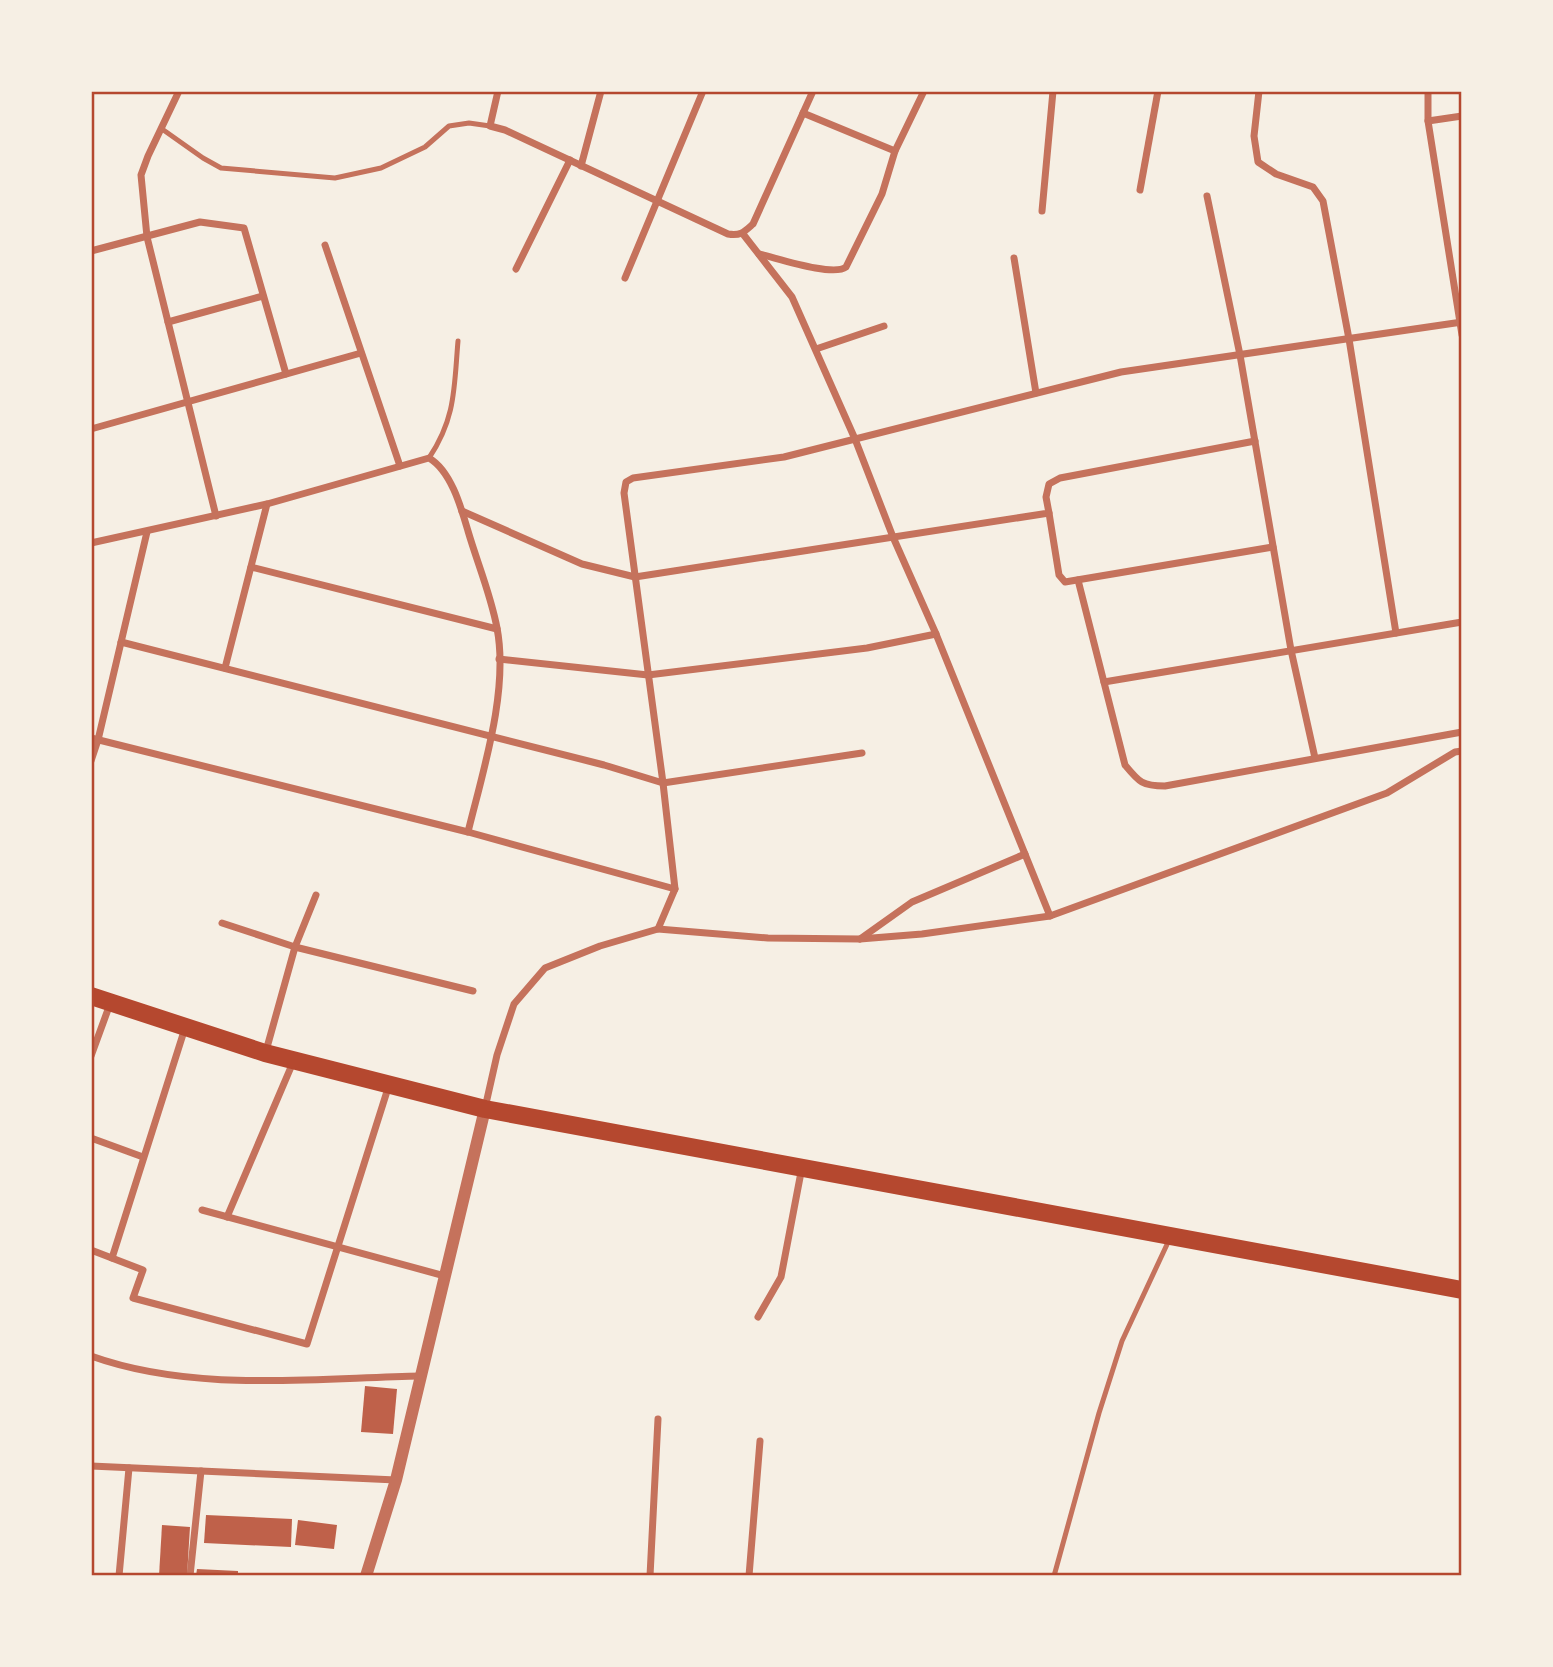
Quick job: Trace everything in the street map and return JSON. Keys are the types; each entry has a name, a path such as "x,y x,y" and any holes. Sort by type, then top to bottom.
{"main road":[{"path":"91,996 265,1053 485,1109 1462,1290"}],"street":[{"path":"179,91 141,175 147,237 216,516"},
{"path":"498,91 490,126 505,130 729,234 743,234 753,224 813,91"},
{"path":"581,166 601,91"},
{"path":"625,278 703,91"},
{"path":"758,254 827,270 842,270 846,267 882,194 895,151 924,91"},
{"path":"1042,211 1053,91"},
{"path":"1140,190 1158,91"},
{"path":"1259,91 1254,136 1258,162 1276,174 1313,187 1323,201 1349,339 1396,633"},
{"path":"1428,91 1429,121 1462,335"},
{"path":"803,113 895,151"},
{"path":"1429,121 1462,116"},
{"path":"516,269 570,160"},
{"path":"1207,196 1240,355 1291,650 1315,758"},
{"path":"91,251 200,222 244,228 286,374"},
{"path":"743,234 792,297 816,349 936,634 1050,916"},
{"path":"325,245 400,466"},
{"path":"1014,258 1036,393"},
{"path":"168,322 264,296"},
{"path":"659,929 675,889 624,493 626,482 633,478 784,457 1121,372 1461,322"},
{"path":"816,349 884,326"},
{"path":"91,429 362,353"},
{"path":"1255,441 1060,478 1049,484 1046,498 1059,575 1065,582 1273,547"},
{"path":"91,543 216,516 429,458 440,464 462,511 498,629 499,684 491,737 468,832"},
{"path":"225,668 267,503"},
{"path":"462,511 582,564 635,577 1049,513"},
{"path":"91,761 94,739 147,532"},
{"path":"251,566 498,629"},
{"path":"1078,580 1125,765 1136,779 1147,786 1165,786 1462,732"},
{"path":"1104,682 1462,622"},
{"path":"499,659 648,675 867,648 936,634"},
{"path":"121,642 663,783 862,753"},
{"path":"94,739 468,832 675,889"},
{"path":"366,1576 396,1480 497,1055 514,1004 545,968 600,946 659,929 768,938 860,940 1050,916 1387,793 1455,752 1462,751"},
{"path":"860,940 912,902 1025,854"},
{"path":"265,1053 295,947 317,895"},
{"path":"222,923 295,947 473,991"},
{"path":"91,1056 110,1003"},
{"path":"111,1258 185,1027"},
{"path":"227,1217 294,1060"},
{"path":"91,1250 143,1270 133,1298 307,1343 389,1084"},
{"path":"91,1138 144,1157"},
{"path":"758,1317 781,1277 802,1167"},
{"path":"202,1210 445,1276"},
{"path":"91,1356 123,1368 218,1381 421,1376"},
{"path":"650,1576 658,1419"},
{"path":"749,1576 760,1441"},
{"path":"91,1466 396,1480"},
{"path":"119,1576 129,1468"},
{"path":"190,1576 201,1471"}],"lane":[{"path":"162,129 220,168 335,178 381,169 425,147 449,126 469,123 490,126"},
{"path":"429,458 449,421 458,341"},
{"path":"1054,1576 1122,1341 1172,1235"}],"building":[{"path":"365,1386 397,1389 393,1434 361,1432"},
{"path":"206,1515 292,1519 291,1547 204,1543"},
{"path":"298,1520 337,1525 334,1549 295,1545"},
{"path":"162,1525 190,1527 187,1576 159,1576"},
{"path":"197,1569 238,1571 238,1576 196,1576"}]}
